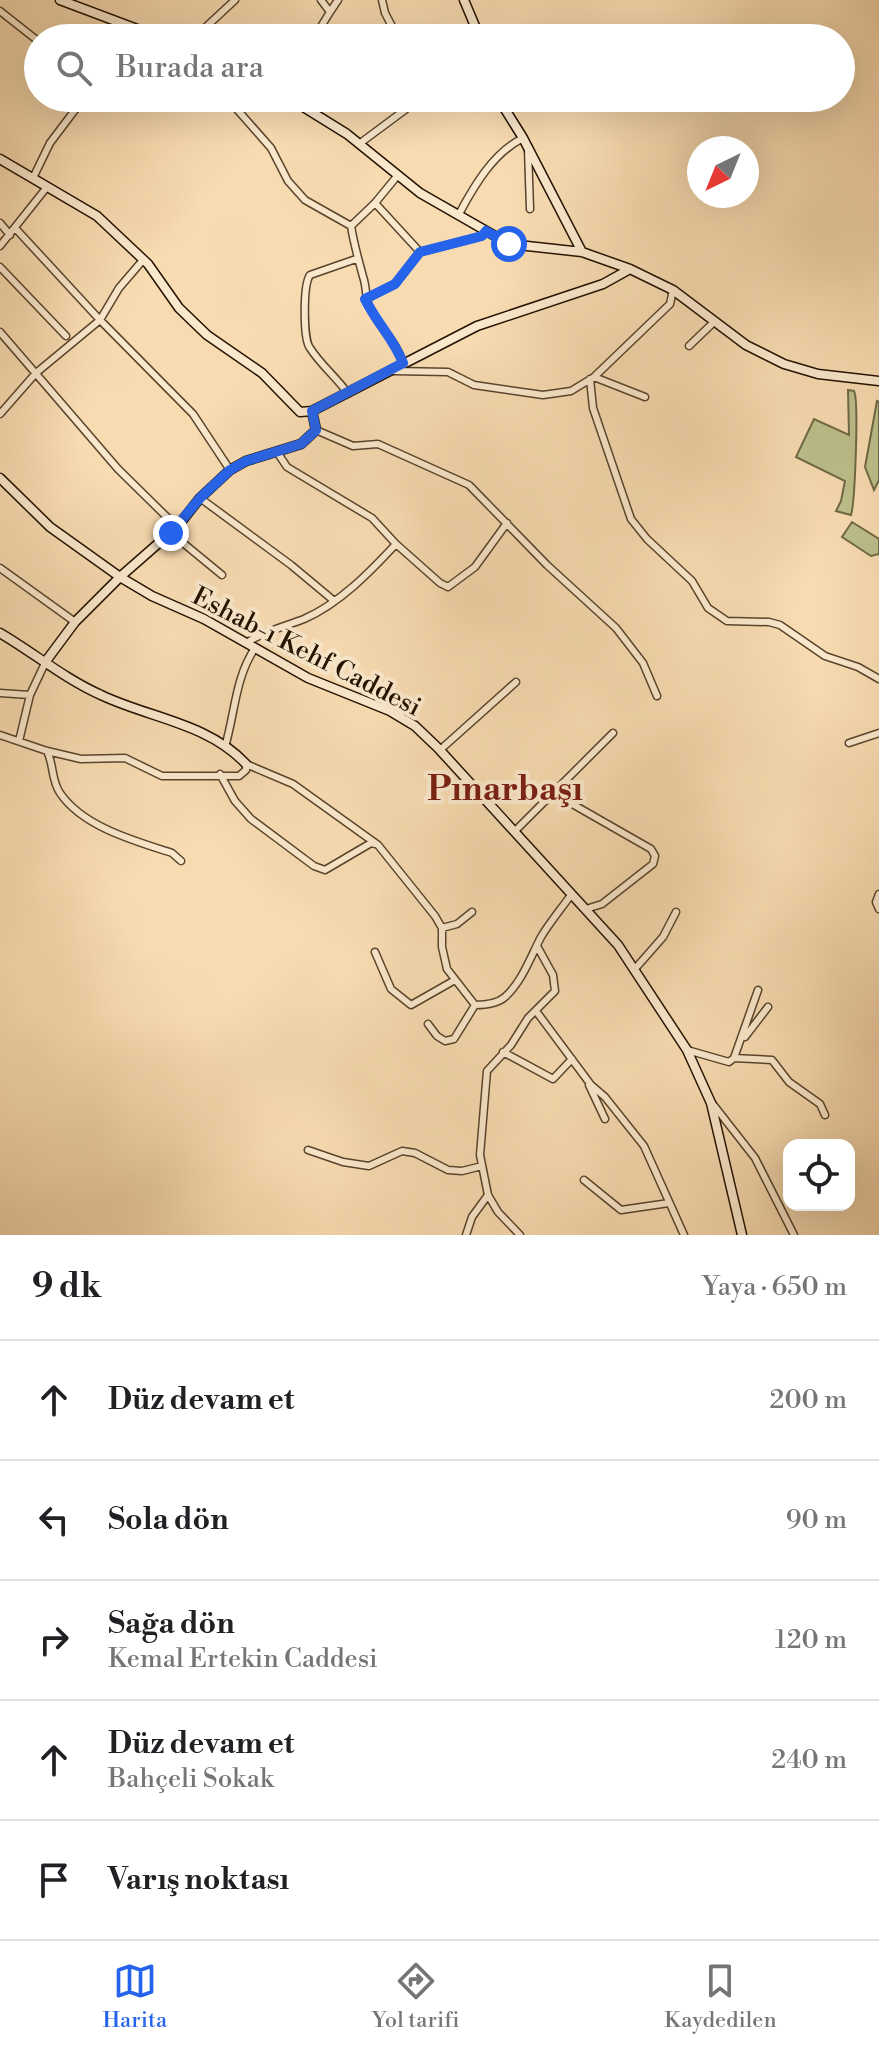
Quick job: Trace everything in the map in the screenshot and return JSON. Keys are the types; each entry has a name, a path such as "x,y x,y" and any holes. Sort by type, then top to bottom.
{"street":[{"path":"60,0 121,24"},
{"path":"209,24 235,0"},
{"path":"321,0 330,12"},
{"path":"323,24 338,0"},
{"path":"382,0 391,24"},
{"path":"464,0 474,24"},
{"path":"0,11 24,30"},
{"path":"33,178 50,143 73,112"},
{"path":"239,112 271,148 288,181 305,200 351,226"},
{"path":"310,112 359,144 420,193 509,244 582,252 630,269 673,290 746,345 784,364 818,374 879,381"},
{"path":"359,144 402,112"},
{"path":"507,112 582,252"},
{"path":"459,214 495,160 507,146 523,138"},
{"path":"528,149 530,209"},
{"path":"0,159 97,216 143,260 179,308 207,335 262,373 300,412 312,411 477,326 603,284 630,269"},
{"path":"351,226 398,175"},
{"path":"0,246 47,187"},
{"path":"375,203 420,252"},
{"path":"0,223 10,235"},
{"path":"351,226 356,259 365,283 365,299 396,345 403,363"},
{"path":"16,229 193,414 230,470"},
{"path":"365,299 395,284 420,252 482,236 486,231"},
{"path":"346,391 307,344 306,281 310,275 356,259"},
{"path":"0,414 36,373 100,320 119,288 143,260"},
{"path":"0,267 66,336"},
{"path":"389,370 448,372 474,385 543,395 571,391 592,378 670,304 673,290"},
{"path":"689,346 715,321"},
{"path":"0,332 118,469 174,530 222,575"},
{"path":"592,378 645,397"},
{"path":"592,378 593,408 631,519 647,539 696,585 708,608 727,621 780,625 825,656 858,667 879,679"},
{"path":"312,411 316,430"},
{"path":"19,741 30,695 46,661 75,622 174,530 200,498 230,470 246,461 301,444 316,430"},
{"path":"316,430 353,446 378,444 469,485 547,565 616,628 643,663 657,696"},
{"path":"277,452 287,467 372,518 396,544 448,587 475,567 507,523"},
{"name":"Eshab-ı Kehf Caddesi","path":"0,478 50,527 120,577 152,596 204,619 308,678 390,711 415,726 440,750 618,945 687,1050 703,1079 711,1103 742,1235"},
{"path":"200,498 333,600"},
{"path":"246,643 264,631 306,618 367,575 396,544"},
{"path":"0,568 75,622"},
{"path":"0,633 78,684 104,697 192,728 225,747 246,764 293,784 378,845 424,900 442,928 447,969 475,1005"},
{"path":"225,747 235,714 236,689 242,669 255,648"},
{"path":"440,750 516,682"},
{"path":"0,693 30,695"},
{"path":"514,832 613,733"},
{"path":"849,743 879,733"},
{"path":"0,735 81,759 125,758 162,776 239,776 246,770 246,764"},
{"path":"47,751 59,793 81,814 102,826 172,853 181,861"},
{"path":"220,774 235,801 251,819 314,866 325,870 371,843 378,845"},
{"path":"553,793 651,849 655,856 653,864 618,892 602,904 586,909"},
{"path":"879,894 876,902 879,909"},
{"path":"475,1005 490,1005 504,997 519,979 550,923 571,895"},
{"path":"442,928 457,924 472,912"},
{"path":"634,970 663,937 676,912"},
{"path":"520,1235 498,1212 488,1195 480,1139 487,1071 555,991 553,975 537,946"},
{"path":"375,952 391,989 411,1005 455,980"},
{"path":"687,1050 729,1062 734,1058 758,990"},
{"path":"428,1024 445,1041 454,1039 475,1005"},
{"path":"740,1043 768,1007"},
{"path":"536,1011 586,1078 644,1146 684,1235"},
{"path":"503,1052 553,1079 572,1059"},
{"path":"734,1058 772,1060 789,1082 820,1104 825,1115"},
{"path":"586,1078 605,1119"},
{"path":"711,1103 755,1158 794,1235"},
{"path":"308,1150 343,1162 369,1166 402,1151 415,1153 448,1170 462,1171 482,1166"},
{"path":"584,1180 621,1210 669,1203"},
{"path":"466,1235 472,1217 488,1195"}],"green space":[{"path":"848,390 854,391 856,412 851,515 836,511 845,481 796,457 814,419 849,435"},
{"path":"877,401 879,480 874,490 865,467"},
{"path":"852,522 879,539 879,554 871,556 842,537"}],"district":[{"name":"Pınarbaşı","path":"505,788"}],"route":[{"path":"171,533 200,498 230,470 246,461 301,444 316,430 312,411 403,363 396,345 365,299 395,284 420,252 482,236 486,231 509,244"}]}
